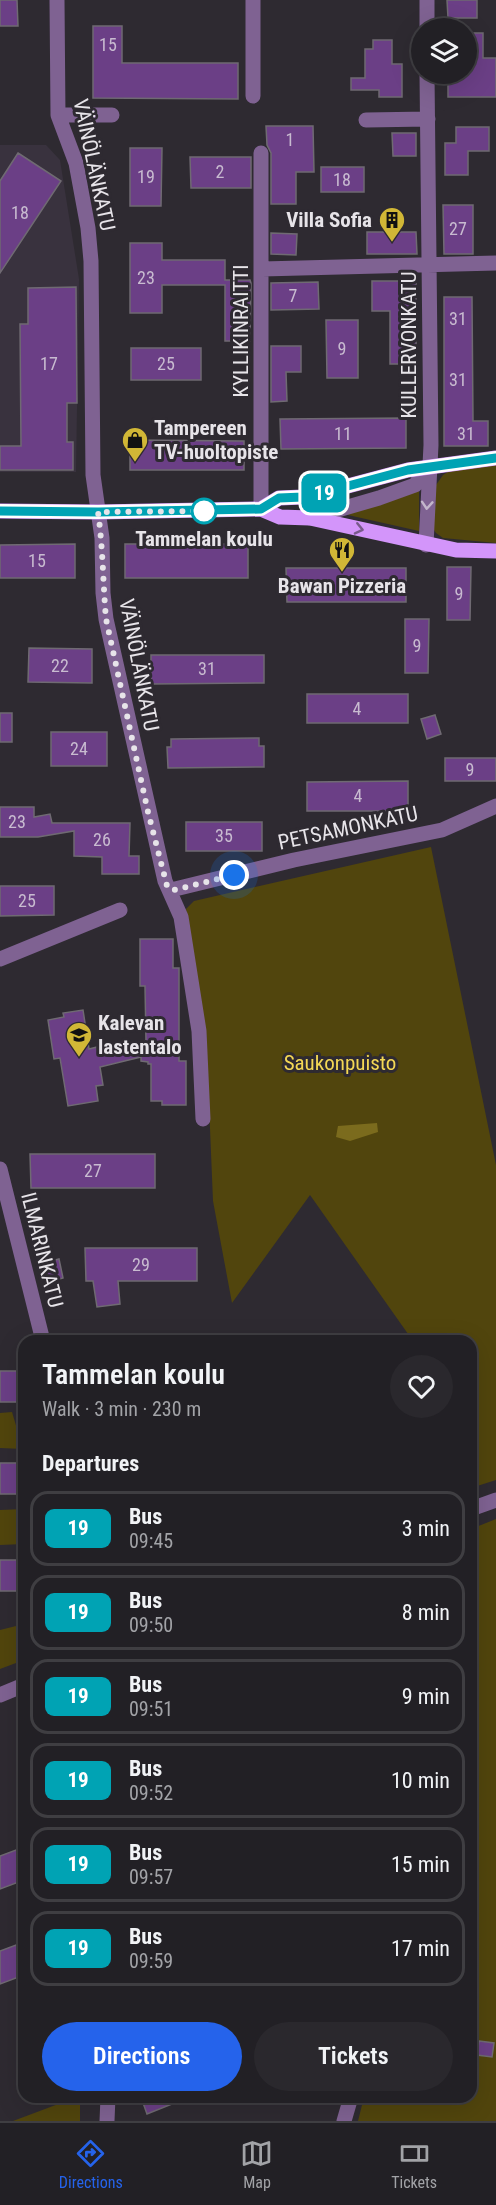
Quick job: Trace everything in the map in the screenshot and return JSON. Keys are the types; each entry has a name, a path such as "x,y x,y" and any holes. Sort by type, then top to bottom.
{"main road":[{"path":"261,509 279,498 303,497 408,470 496,458"},
{"path":"0,511 261,509 280,517 310,518 456,550 496,551"}],"street":[{"name":"VÄINÖLÄNKATU","path":"57,0 58,116 76,163 88,228 91,261 93,475 102,538 106,619 165,881 181,916 199,1031 203,1119"},
{"path":"253,0 253,96"},
{"path":"427,0 427,18"},
{"name":"KULLERVONKATU","path":"426,544 430,466 427,84"},
{"path":"58,116 112,115"},
{"path":"366,120 428,119"},
{"name":"KYLLIKINRAITTI","path":"261,153 261,509"},
{"path":"262,268 496,263"},
{"path":"310,518 415,486 430,466"},
{"name":"PETSAMONKATU","path":"171,890 294,860 442,830 496,806"},
{"path":"0,959 120,910"},
{"name":"ILMARINKATU","path":"0,1169 42,1335"},
{"path":"477,1506 496,1500"},
{"path":"0,1695 18,1688"},
{"path":"107,2121 108,2103"},
{"path":"344,2121 349,2103"}],"shaded area":[{"path":"0,145 46,145 60,160 79,279 76,472 0,472"},
{"path":"377,1123 378,1132 350,1141 336,1137 338,1126"}],"green space":[{"path":"496,465 496,543 443,538 436,533 432,527 436,485 443,475 454,468"},
{"path":"419,491 419,531 348,515 348,513"},
{"name":"Saukonpuisto","path":"431,847 496,1165 496,1480 477,1486 477,1335 409,1335 310,1195 232,1303 213,1201 206,1032 186,909 194,901"},
{"path":"12,1412 18,1432 18,1449 0,1448 0,1413"},
{"path":"18,1509 18,1544 0,1545 0,1510"},
{"path":"496,1519 496,2121 358,2121 362,2103 477,2103 477,1527"},
{"path":"18,1626 18,1662 0,1669 0,1630"},
{"path":"61,2103 80,2103 80,2121 13,2121"}],"building":[{"path":"0,0 17,0 18,26 0,26"},
{"path":"447,0 477,0 477,18 448,18"},
{"path":"93,26 122,26 122,63 238,63 238,99 93,98"},
{"path":"477,33 483,33 483,58 496,58 496,97 448,97 448,84 477,84"},
{"path":"373,40 392,40 392,64 402,64 402,97 379,97 379,90 351,90 351,78 365,78 365,49 373,49"},
{"path":"266,126 313,126 314,172 296,172 296,204 271,204 271,153 267,145"},
{"path":"456,127 489,127 489,151 468,151 468,175 445,175 445,143 456,143"},
{"path":"392,133 416,133 416,156 393,156"},
{"path":"130,148 162,148 161,206 130,206"},
{"path":"18,153 61,181 0,273 0,181"},
{"path":"190,157 251,157 251,188 191,188"},
{"path":"321,167 364,167 364,192 321,192"},
{"path":"443,205 473,205 473,254 444,254"},
{"name":"Villa Sofia","path":"367,232 416,232 417,254 367,254"},
{"path":"271,233 297,234 296,255 271,254"},
{"path":"130,243 162,243 162,260 225,260 225,280 250,280 250,341 225,341 225,285 162,285 162,313 130,313"},
{"path":"372,281 416,281 416,364 390,364 390,311 372,311"},
{"path":"318,282 319,309 271,310 271,283"},
{"path":"76,287 77,403 67,403 67,442 73,442 73,470 0,470 0,446 21,446 20,324 28,324 28,288"},
{"path":"444,297 472,297 473,421 488,421 488,446 444,446"},
{"path":"326,320 358,320 358,378 327,378"},
{"path":"271,346 301,346 301,372 286,372 287,401 271,402"},
{"path":"131,348 201,348 201,380 131,380"},
{"path":"406,418 406,448 281,449 280,419"},
{"path":"130,440 244,441 244,470 130,470"},
{"path":"75,544 75,578 0,578 0,545"},
{"path":"125,544 248,544 248,578 125,578"},
{"path":"447,567 471,567 470,620 447,620"},
{"path":"286,568 406,568 406,602 287,602"},
{"path":"405,619 429,619 428,673 405,673"},
{"path":"29,648 92,649 92,683 28,682"},
{"path":"151,655 264,655 264,683 151,684"},
{"path":"307,694 408,694 408,723 307,723"},
{"path":"0,713 12,713 12,742 0,742"},
{"path":"435,715 441,734 427,739 421,719"},
{"path":"51,732 107,732 107,766 51,766"},
{"path":"259,738 259,746 264,746 264,767 168,768 167,747 171,747 171,739"},
{"path":"445,758 496,758 496,781 445,781"},
{"path":"408,781 408,811 307,811 307,782"},
{"path":"0,807 34,807 34,817 50,814 52,823 130,823 129,856 139,856 139,874 102,874 102,857 74,856 74,831 38,837 0,837"},
{"path":"186,822 262,822 262,851 186,851"},
{"path":"0,886 54,886 54,915 0,916"},
{"path":"140,939 173,939 173,968 179,968 179,1061 186,1061 186,1105 162,1105 162,1101 151,1101 151,1064 141,1061 141,1057 100,1067 103,1085 96,1086 98,1101 68,1106 60,1058 54,1059 48,1020 64,1017 63,1013 83,1010 89,1049 97,1047 97,1050 146,1041 145,986 140,986"},
{"path":"30,1154 155,1154 155,1188 31,1188"},
{"path":"85,1248 197,1248 197,1281 118,1281 120,1304 97,1307 93,1281 86,1281"},
{"path":"59,1259 63,1278 49,1282 44,1263"},
{"path":"0,1371 18,1371 18,1402 0,1402"},
{"path":"0,1463 18,1463 18,1494 0,1494"},
{"path":"0,1560 18,1560 18,1591 0,1591"},
{"path":"18,1849 18,1882 0,1889 0,1856"},
{"path":"18,1944 18,1977 0,1984 0,1951"},
{"path":"479,2041 494,2043 492,2057 477,2055"},
{"path":"143,2103 174,2103 147,2114"}],"bus line":[{"name":"19","path":"0,511 261,509 279,498 303,497 408,470 496,458"}],"place":[{"name":"Villa Sofia","path":"392,243"},
{"name":"Tampereen TV-huoltopiste","path":"135,463"},
{"name":"Tammelan koulu","path":"204,511"},
{"name":"Bawan Pizzeria","path":"342,573"},
{"name":"Kalevan lastentalo","path":"79,1058"}],"route":[{"path":"204,511 98,512 102,538 103,593 106,619 148,812 167,886 174,890 234,875"}]}
